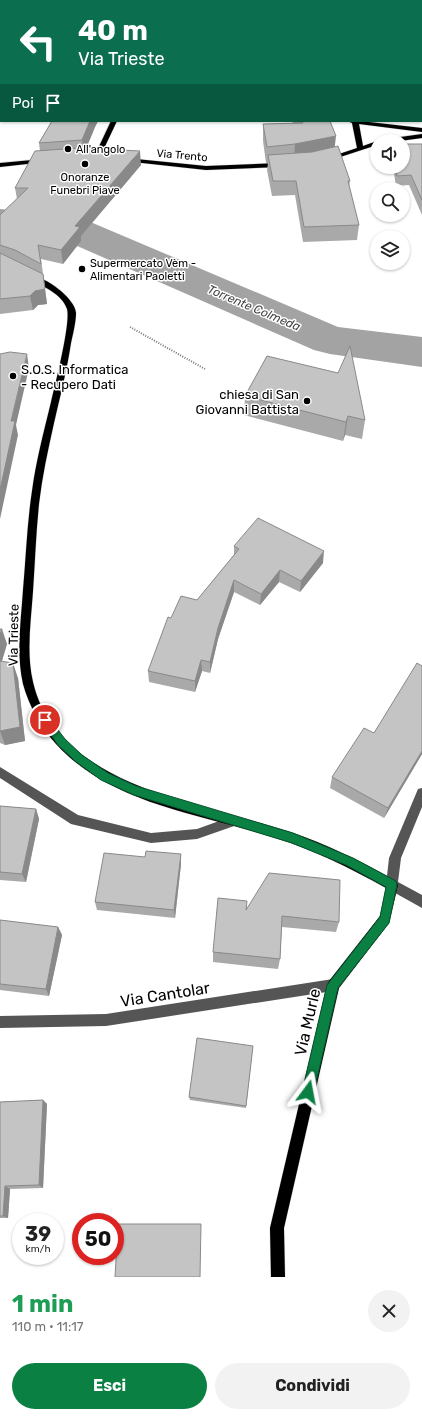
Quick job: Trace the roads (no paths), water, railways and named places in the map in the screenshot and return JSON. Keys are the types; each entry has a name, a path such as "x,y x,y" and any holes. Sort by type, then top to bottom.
{"main road":[{"path":"105,158 94,157 113,122"},
{"path":"360,149 352,122 422,130"},
{"path":"410,138 422,136"},
{"path":"325,160 370,145"},
{"path":"0,165 49,160"},
{"name":"Via Trento","path":"120,160 206,168 285,165"},
{"name":"Via Trieste","path":"28,275 59,292 70,303 72,312 39,477 33,529 24,640 26,671 33,697 45,720 62,742 78,758 104,776 134,790 293,838 350,861 392,885"},
{"name":"Via Murle","path":"278,1277 277,1228 333,985 385,919 392,885"}],"street":[{"path":"0,772 76,820 152,838 197,834 233,821"},
{"path":"392,885 395,858 422,793"},
{"name":"Via Trieste","path":"392,885 422,902"},
{"name":"Via Cantolar","path":"0,1022 106,1020 333,985"}],"waterway":[{"name":"Torrente Colmeda","path":"0,221 67,227 330,340 422,352"}],"place":[{"name":"All'angolo","path":"68,149"},
{"name":"Onoranze Funebri Piave","path":"85,164"},
{"name":"Supermercato Vèm - Alimentari Paoletti","path":"82,269"},
{"name":"S.O.S. Informatica - Recupero Dati","path":"13,376"},
{"name":"chiesa di San Giovanni Battista","path":"307,401"}]}
